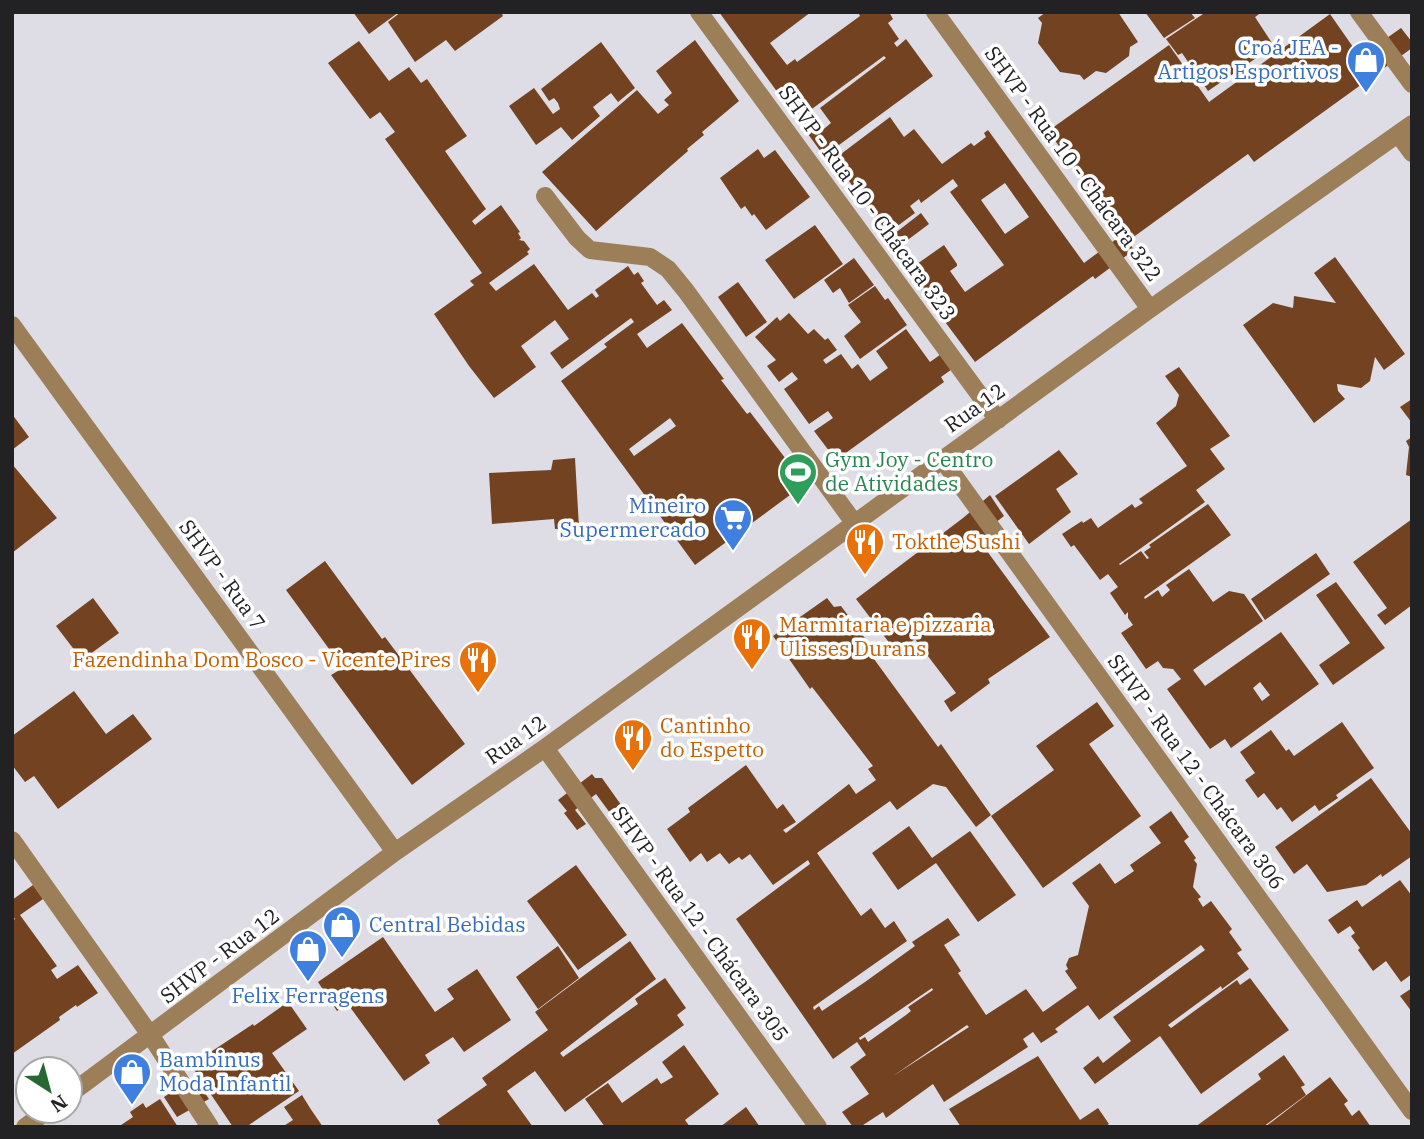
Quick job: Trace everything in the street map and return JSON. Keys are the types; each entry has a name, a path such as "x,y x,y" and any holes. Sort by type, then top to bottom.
{"street":[{"name":"SHVP - Rua 10 - Chácara 323","path":"699,12 998,420"},
{"name":"SHVP - Rua 10 - Chácara 322","path":"935,12 1150,309"},
{"path":"1359,12 1412,84"},
{"name":"Rua 12","path":"396,852 545,748 1150,309 1405,129"},
{"path":"1405,129 1412,153"},
{"path":"545,196 577,238 590,250 650,257 668,269 855,524"},
{"name":"SHVP - Rua 7","path":"12,325 396,852"},
{"name":"SHVP - Rua 12 - Chácara 306","path":"942,459 1412,1111"},
{"name":"SHVP - Rua 12 - Chácara 305","path":"545,748 818,1127"},
{"path":"12,840 151,1036 210,1127"},
{"name":"SHVP - Rua 12","path":"84,1084 396,852"}],"building":[{"path":"353,12 399,12 369,34"},
{"path":"401,12 501,12 503,16 455,51 446,40 415,62 388,22"},
{"path":"719,12 811,12 770,43 787,65 795,59 797,62 860,16 858,12 889,12 893,19 888,23 899,39 894,43 897,47 906,39 933,76 824,156","holes":["884,56 886,58 820,108 831,123 819,133 805,114"]},
{"path":"1046,12 1118,12 1138,42 1130,47 1129,56 1106,73 1096,71 1084,80 1080,75 1060,72 1038,43 1042,23 1038,18"},
{"path":"1145,12 1190,12 1195,18 1164,38"},
{"path":"1206,12 1262,12 1255,17 1274,46 1208,91 1182,53 1178,55 1166,39"},
{"path":"1330,14 1360,57 1401,28 1412,42 1412,48 1254,162 1248,154 1128,241 1134,250 1095,279 1093,276 975,362 907,271 944,245 957,264 950,271 965,292 1004,265 950,192 958,186 953,179 921,203 919,199 910,206 915,213 888,233 833,160 890,117 904,137 914,129 942,164 971,143 974,146 986,137 984,133 988,130 1084,263 1123,234 1048,131 1169,45 1209,102","holes":["1005,183 1029,217 1005,234 981,200"]},
{"path":"695,40 739,101 702,132 704,135 687,149 688,151 596,231 542,172 637,90 658,114 669,105 664,100 672,93 656,71"},
{"path":"359,41 389,81 409,67 421,83 427,79 467,136 445,151 486,209 472,221 475,225 501,205 520,232 519,240 524,241 530,249 527,252 529,254 489,283 496,291 534,264 568,310 592,293 596,298 599,296 595,290 628,266 634,275 638,272 644,281 641,283 657,305 664,300 672,310 637,334 647,348 682,323 724,379 721,380 747,414 750,412 805,484 695,565 671,532 679,526 675,521 668,527 561,381 607,347 604,344 634,322 631,318 562,369 550,353 569,339 555,320 521,346 536,367 494,398 434,314 474,285 470,281 482,273 385,139 395,132 380,112 370,119 328,63","holes":["670,418 676,426 634,456 629,449"]},
{"path":"601,42 635,88 618,102 611,93 593,107 600,116 572,140 561,127 536,145 509,106 534,88 553,114 560,109 558,103 554,98 549,101 541,89"},
{"path":"758,149 764,158 775,150 810,197 766,230 745,206 741,209 720,178"},
{"path":"921,213 929,224 893,251 885,241"},
{"path":"815,225 843,264 794,299 765,260"},
{"path":"1335,257 1405,354 1384,370 1375,357 1370,381 1361,388 1337,384 1338,391 1345,399 1314,423 1243,325 1273,303 1293,308 1294,296 1336,303 1314,273"},
{"path":"854,258 874,285 849,303 840,288 833,293 824,280"},
{"path":"738,282 767,322 746,337 718,297"},
{"path":"875,286 885,300 888,298 907,325 860,359 844,336 861,322 848,305"},
{"path":"789,313 808,334 814,329 825,340 828,338 837,350 823,360 826,364 841,354 852,369 858,364 870,381 888,368 876,351 906,329 930,362 944,352 955,367 941,377 944,382 836,460 814,431 833,418 828,411 809,424 784,389 798,379 792,372 779,382 767,366 776,360 755,337 777,317 780,321"},
{"path":"1179,367 1230,436 1210,449 1225,469 1196,490 1205,502 1119,564 1141,551 1149,558 1144,552 1151,547 1149,545 1208,504 1231,535 1144,597 1145,599 1158,590 1162,597 1170,590 1166,585 1189,569 1213,602 1229,591 1244,594 1263,621 1193,670 1205,686 1281,632 1319,684 1231,748 1225,739 1210,749 1167,689 1181,679 1173,669 1163,668 1158,661 1146,669 1121,633 1133,625 1128,618 1128,612 1125,615 1110,593 1118,587 1108,574 1100,580 1074,545 1071,547 1062,534 1091,518 1098,528 1132,504 1135,508 1143,503 1139,499 1187,466 1156,423 1176,406 1179,395 1165,376","holes":["1260,682 1270,695 1262,701 1253,688"]},
{"path":"1412,399 1412,423 1400,407"},
{"path":"12,414 29,437 12,450"},
{"path":"1412,437 1412,477 1406,475 1409,447 1406,441"},
{"path":"1059,450 1078,474 1056,489 1071,512 1029,544 995,496"},
{"path":"575,458 579,527 555,529 554,519 492,524 489,473 551,470 553,460"},
{"path":"12,464 57,518 12,553"},
{"path":"990,495 1004,516 990,527 997,537 984,547 1050,637 988,679 990,683 951,712 944,701 956,693 915,639 897,653 856,599"},
{"path":"1412,519 1412,605 1385,625 1377,615 1387,608 1353,562"},
{"path":"1316,553 1330,574 1265,620 1251,599"},
{"path":"325,561 382,639 385,637 465,744 412,785 331,675 343,668 286,590"},
{"path":"1336,582 1385,648 1333,685 1319,665 1350,643 1316,595"},
{"path":"93,598 119,633 82,660 56,626"},
{"path":"827,598 834,607 841,606 870,645 866,648 938,747 941,744 991,815 976,827 946,787 933,784 897,810 890,801 817,853 861,916 871,908 885,928 894,921 907,941 813,1007 814,1010 819,1006 822,1011 865,982 915,946 912,942 948,918 960,935 944,945 961,971 958,973 986,1015 1026,989 1043,1012 1077,988 1065,971 1068,969 1066,965 1069,958 1078,955 1089,906 1072,883 1100,863 1115,884 1134,871 1130,865 1161,843 1149,827 1171,811 1189,837 1184,841 1196,858 1193,887 1201,897 1198,899 1203,907 1211,901 1232,929 1229,932 1242,950 1237,953 1249,969 1168,1025 1171,1028 1237,980 1240,985 1250,978 1289,1030 1201,1094 1160,1036 1095,1084 1083,1068 1098,1056 1103,1063 1131,1041 1113,1017 1205,950 1201,945 1099,1020 1088,1005 1055,1029 1058,1032 1041,1043 1033,1032 1023,1039 1028,1047 944,1102 933,1084 886,1118 883,1112 860,1127 853,1127 842,1112 869,1094 850,1067 866,1055 857,1042 833,1059 736,919 810,864 808,860 773,885 750,854 729,864 720,853 707,862 701,853 690,862 667,829 690,812 688,808 746,765 777,809 783,804 796,822 783,830 786,833 849,784 856,794 876,780 868,769 873,766 812,687 810,689 773,636","holes":["932,988 933,990 908,1007 911,1011 906,1015 868,1042 865,1037 860,1040 859,1038","967,1025 969,1027 893,1076"]},
{"path":"74,691 106,734 133,714 152,739 58,809 34,776 25,782 12,765 12,736"},
{"path":"1097,702 1114,726 1089,744 1141,816 1043,888 991,816 1054,770 1036,746"},
{"path":"1342,722 1374,768 1336,795 1338,798 1319,811 1315,805 1292,822 1281,807 1277,810 1264,793 1258,798 1245,780 1255,773 1240,752 1271,730 1286,751 1289,749 1294,756"},
{"path":"592,774 595,778 602,778 624,809 613,817 596,794 575,810 586,824 577,830 558,800"},
{"path":"1371,778 1412,834 1412,856 1366,885 1327,892 1307,864 1294,874 1275,847"},
{"path":"909,826 932,858 970,831 1016,895 978,922 936,863 898,890 872,853"},
{"path":"576,865 627,935 578,970 527,901"},
{"path":"1400,880 1412,896 1412,974 1401,982 1386,961 1373,971 1358,950 1360,948 1351,936 1355,933 1350,926 1338,934 1328,920 1357,900 1362,907"},
{"path":"33,885 43,899 20,915 57,966 51,970 57,979 78,965 98,993 59,1017 60,1020 12,1054 12,921 15,919 12,915 12,900"},
{"path":"383,937 435,1012 454,999 447,989 477,969 511,1020 464,1052 453,1037 425,1055 430,1063 404,1081 347,1003 337,1011 318,982"},
{"path":"630,941 656,979 560,1053 563,1057 638,1004 635,999 665,978 686,1008 677,1015 684,1025 565,1112 535,1071 507,1091 533,1127 441,1127 437,1120 487,1085 482,1078 548,1030 535,1012"},
{"path":"558,946 579,978 538,1009 516,977"},
{"path":"1412,988 1412,1012 1400,996"},
{"path":"288,1002 307,1029 272,1053 299,1091 246,1127 233,1127 191,1065"},
{"path":"684,1045 719,1094 685,1120 690,1127 605,1127 585,1099 608,1083 622,1103 657,1078 661,1084 673,1077 662,1062"},
{"path":"1284,1055 1305,1085 1301,1087 1306,1095 1263,1127 1195,1127 1261,1079 1258,1074"},
{"path":"1038,1056 1080,1120 1098,1108 1109,1124 1104,1127 961,1127 949,1109"},
{"path":"194,1077 209,1099 177,1117 164,1097"},
{"path":"1330,1077 1348,1101 1344,1104 1352,1116 1359,1110 1371,1127 1265,1127"},
{"path":"302,1095 323,1127 282,1127 293,1120 284,1107"},
{"path":"160,1099 178,1127 118,1127 133,1117 130,1112 143,1103 146,1108"},
{"path":"746,1107 760,1127 720,1127"}],"place":[{"name":"Croá JEA - Artigos Esportivos","path":"1366,94"},
{"name":"Gym Joy - Centro de Atividades","path":"798,506"},
{"name":"Mineiro Supermercado","path":"733,552"},
{"name":"Tokthe Sushi","path":"865,576"},
{"name":"Marmitaria e pizzaria Ulisses Durans","path":"752,671"},
{"name":"Fazendinha Dom Bosco - Vicente Pires","path":"478,694"},
{"name":"Cantinho do Espetto","path":"633,772"},
{"name":"Central Bebidas","path":"342,959"},
{"name":"Felix Ferragens","path":"308,983"},
{"name":"Bambinus Moda Infantil","path":"132,1106"}]}
